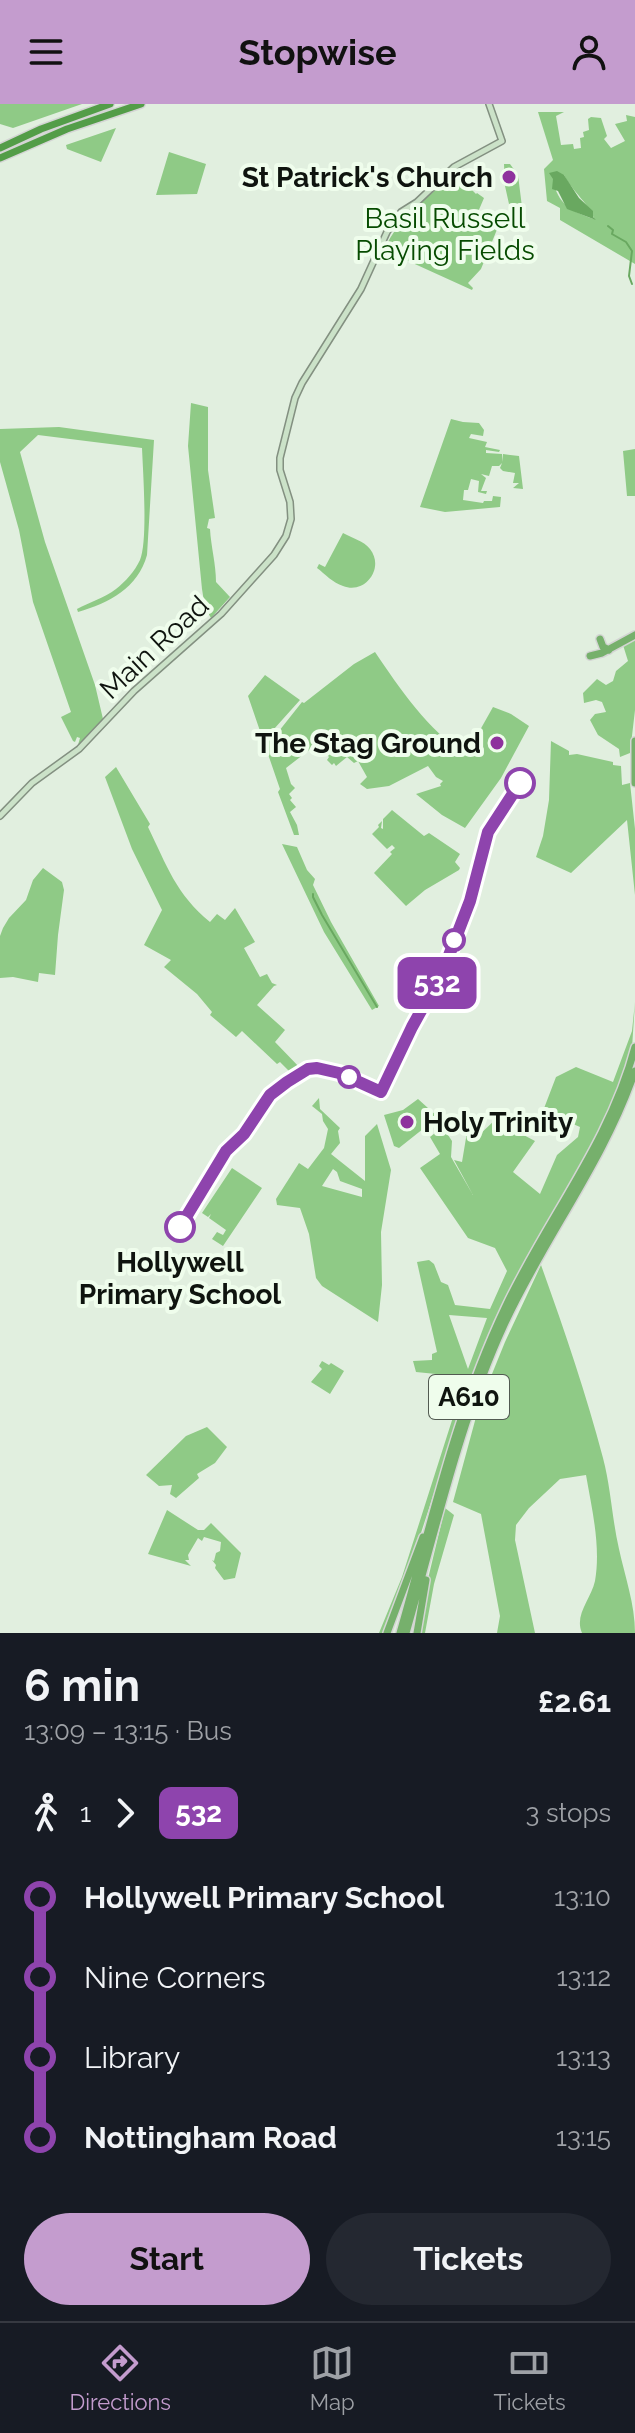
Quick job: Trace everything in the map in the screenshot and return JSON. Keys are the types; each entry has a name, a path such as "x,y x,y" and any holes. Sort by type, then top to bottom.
{"highway":[{"path":"0,148 41,129 110,104"},
{"path":"0,158 67,129 141,104"},
{"path":"590,656 609,650 635,635"},
{"path":"600,639 603,647 609,650"},
{"path":"635,741 635,783"},
{"name":"A610","path":"400,1633 465,1407 488,1344 528,1263 606,1128 635,1047"},
{"name":"A610","path":"406,1633 471,1409 498,1338 528,1274 606,1142 635,1071"},
{"path":"387,1633 440,1493"},
{"path":"417,1633 434,1535"}],"main road":[{"name":"Main Road","path":"0,816 32,783 79,749 134,691 221,614 274,555 286,536 291,519 280,458 295,398 318,355 361,289 387,232 401,212 417,202 454,167 502,141 489,104"}],"green space":[{"path":"0,104 82,104 13,128 0,124"},
{"path":"538,112 564,112 556,116 561,145 573,144 574,149 581,148 580,138 584,137 583,132 589,130 588,119 591,117 601,118 607,136 604,139 611,148 625,141 615,124 627,121 626,115 635,117 635,264 560,220 560,208 547,201 544,169 553,160","holes":["564,175 589,209 594,219 572,210 562,201 553,179"]},
{"path":"116,128 101,162 67,149 66,145"},
{"path":"169,152 206,164 197,194 156,195"},
{"path":"504,164 510,164 518,175 522,207 509,204"},
{"name":"Basil Russell Playing Fields","path":"455,173 484,198 478,212 498,227 481,269 468,283 472,290 384,250 406,217"},
{"path":"191,403 208,407 208,470 215,518 209,519 207,528 210,529 216,582 230,597 211,618 205,608 202,589 188,446"},
{"path":"451,419 479,423 484,430 483,436 471,434 469,438 487,442 485,447 500,450 486,450 486,453 502,454 502,462 503,454 519,456 523,489 513,488 519,483 513,483 515,473 503,471 500,468 502,463 492,466 489,476 481,474 486,478 481,491 487,491 486,494 478,492 479,481 471,479 468,490 464,490 463,500 483,503 492,501 493,496 501,497 500,507 445,512 420,507"},
{"path":"59,427 154,440 147,555 143,567 129,585 111,599 78,612 77,609 119,586 140,560 144,523 142,448 38,435 20,452 45,542 95,685 103,719 78,745 80,738 73,741 61,717 71,712 33,602 19,530 0,462 0,429"},
{"path":"635,449 635,496 627,496 623,451"},
{"path":"343,533 365,544 374,556 374,571 359,587 339,585 317,568 319,564 325,567"},
{"path":"635,638 635,710 630,753 620,757 619,749 598,735 590,720 595,714 606,712 602,702 584,703 583,693 597,679 606,685 613,681 616,671 628,661 623,645"},
{"path":"375,652 427,721 466,755 493,707 529,726 501,778 465,828 442,815 416,794 441,786 443,781 428,766 389,786 367,789 360,784 367,777 358,761 354,763 347,757 336,766 334,763 332,765 317,744 286,768 295,788 289,794 296,807 290,812 299,835 294,835 248,696 265,675 300,700 274,729 279,731 302,702"},
{"path":"551,741 569,751 569,755 577,754 621,766 622,785 630,783 635,829 635,895 627,820 571,873 536,857 549,800"},
{"path":"116,767 150,824 148,827 173,879 189,901 210,922 217,914 225,920 235,908 255,942 244,948 260,977 267,974 277,985 257,1005 285,1030 275,1042 302,1070 293,1075 242,1031 236,1037 210,1015 212,1012 197,994 164,967 171,960 144,945 162,910 132,849 105,777"},
{"path":"392,810 424,836 429,833 460,854 455,862 459,870 425,890 406,906 374,873 395,848 392,845 387,849 372,834 382,821 383,829 383,819"},
{"path":"282,844 297,847 307,870 315,879 313,885 331,922 379,1006 372,1010 324,932"},
{"path":"43,868 62,882 64,890 55,975 39,973 38,982 0,978 0,936 3,928 26,900 33,880"},
{"path":"635,1002 632,1048 613,1104 588,1156 519,1271 494,1323 385,1633 379,1633 402,1577 460,1403 455,1400 451,1389 443,1394 436,1374 416,1372 413,1361 432,1360 432,1354 437,1352 417,1262 429,1260 434,1264 441,1282 448,1285 455,1305 490,1309 507,1271 495,1248 468,1238 420,1168 440,1154 430,1137 440,1129 437,1125 440,1123 452,1141 451,1157 473,1195 454,1160 462,1162 467,1132 479,1135 495,1120 535,1141 513,1172 540,1194 557,1155 578,1137 580,1127 543,1111 556,1077 576,1067 613,1082 632,1031","holes":["449,1315 487,1318 468,1369"]},
{"path":"319,1098 320,1109 340,1128 340,1143 331,1154 365,1181 365,1136 377,1124 391,1170 381,1232 382,1285 378,1322 322,1286 316,1278 309,1234 300,1208 277,1205 276,1199 299,1163 308,1169 324,1148 328,1129 322,1114 312,1106","holes":["333,1169 340,1181 362,1189 362,1197 322,1186"]},
{"path":"418,1099 438,1117 399,1148 394,1146 384,1115 403,1110"},
{"name":"Hollywell Primary School","path":"232,1168 262,1188 223,1246 212,1239 217,1232 223,1235 226,1230 209,1218 211,1214 208,1217 202,1213"},
{"path":"541,1265 603,1458 632,1601 635,1633 582,1633 580,1620 593,1588 597,1568 595,1528 586,1475 560,1479 516,1525 515,1540 535,1633 497,1633 500,1616 481,1514 453,1502 479,1406"},
{"path":"322,1361 344,1371 330,1394 311,1382 322,1369 319,1366"},
{"path":"207,1427 227,1447 215,1463 197,1474 199,1478 176,1498 170,1494 172,1485 159,1486 146,1475 186,1436"},
{"path":"445,1508 454,1515 434,1584 425,1633 419,1633 427,1583"},
{"path":"167,1510 198,1530 204,1530 211,1523 241,1553 235,1578 224,1580 215,1568 212,1560 220,1551 221,1542 204,1537 202,1541 198,1538 188,1555 189,1560 185,1560 191,1566 148,1554"}],"shaded area":[{"path":"557,171 564,175 579,198 593,211 596,220 567,209 558,191 552,189 553,179 549,173"}],"waterway":[{"path":"608,226 613,230 612,234 626,242 632,251 629,276 632,284"},
{"path":"313,894 322,915 377,1007"}],"bus line":[{"name":"532","path":"180,1227 226,1151 244,1134 270,1095 287,1082 308,1069 317,1068 339,1073 381,1092 443,971 470,901 488,832 520,783"}],"place":[{"name":"St Patrick's Church","path":"509,177"},
{"name":"The Stag Ground","path":"497,743"},
{"name":"Holy Trinity","path":"407,1122"},
{"name":"Hollywell Primary School","path":"180,1227"}]}
